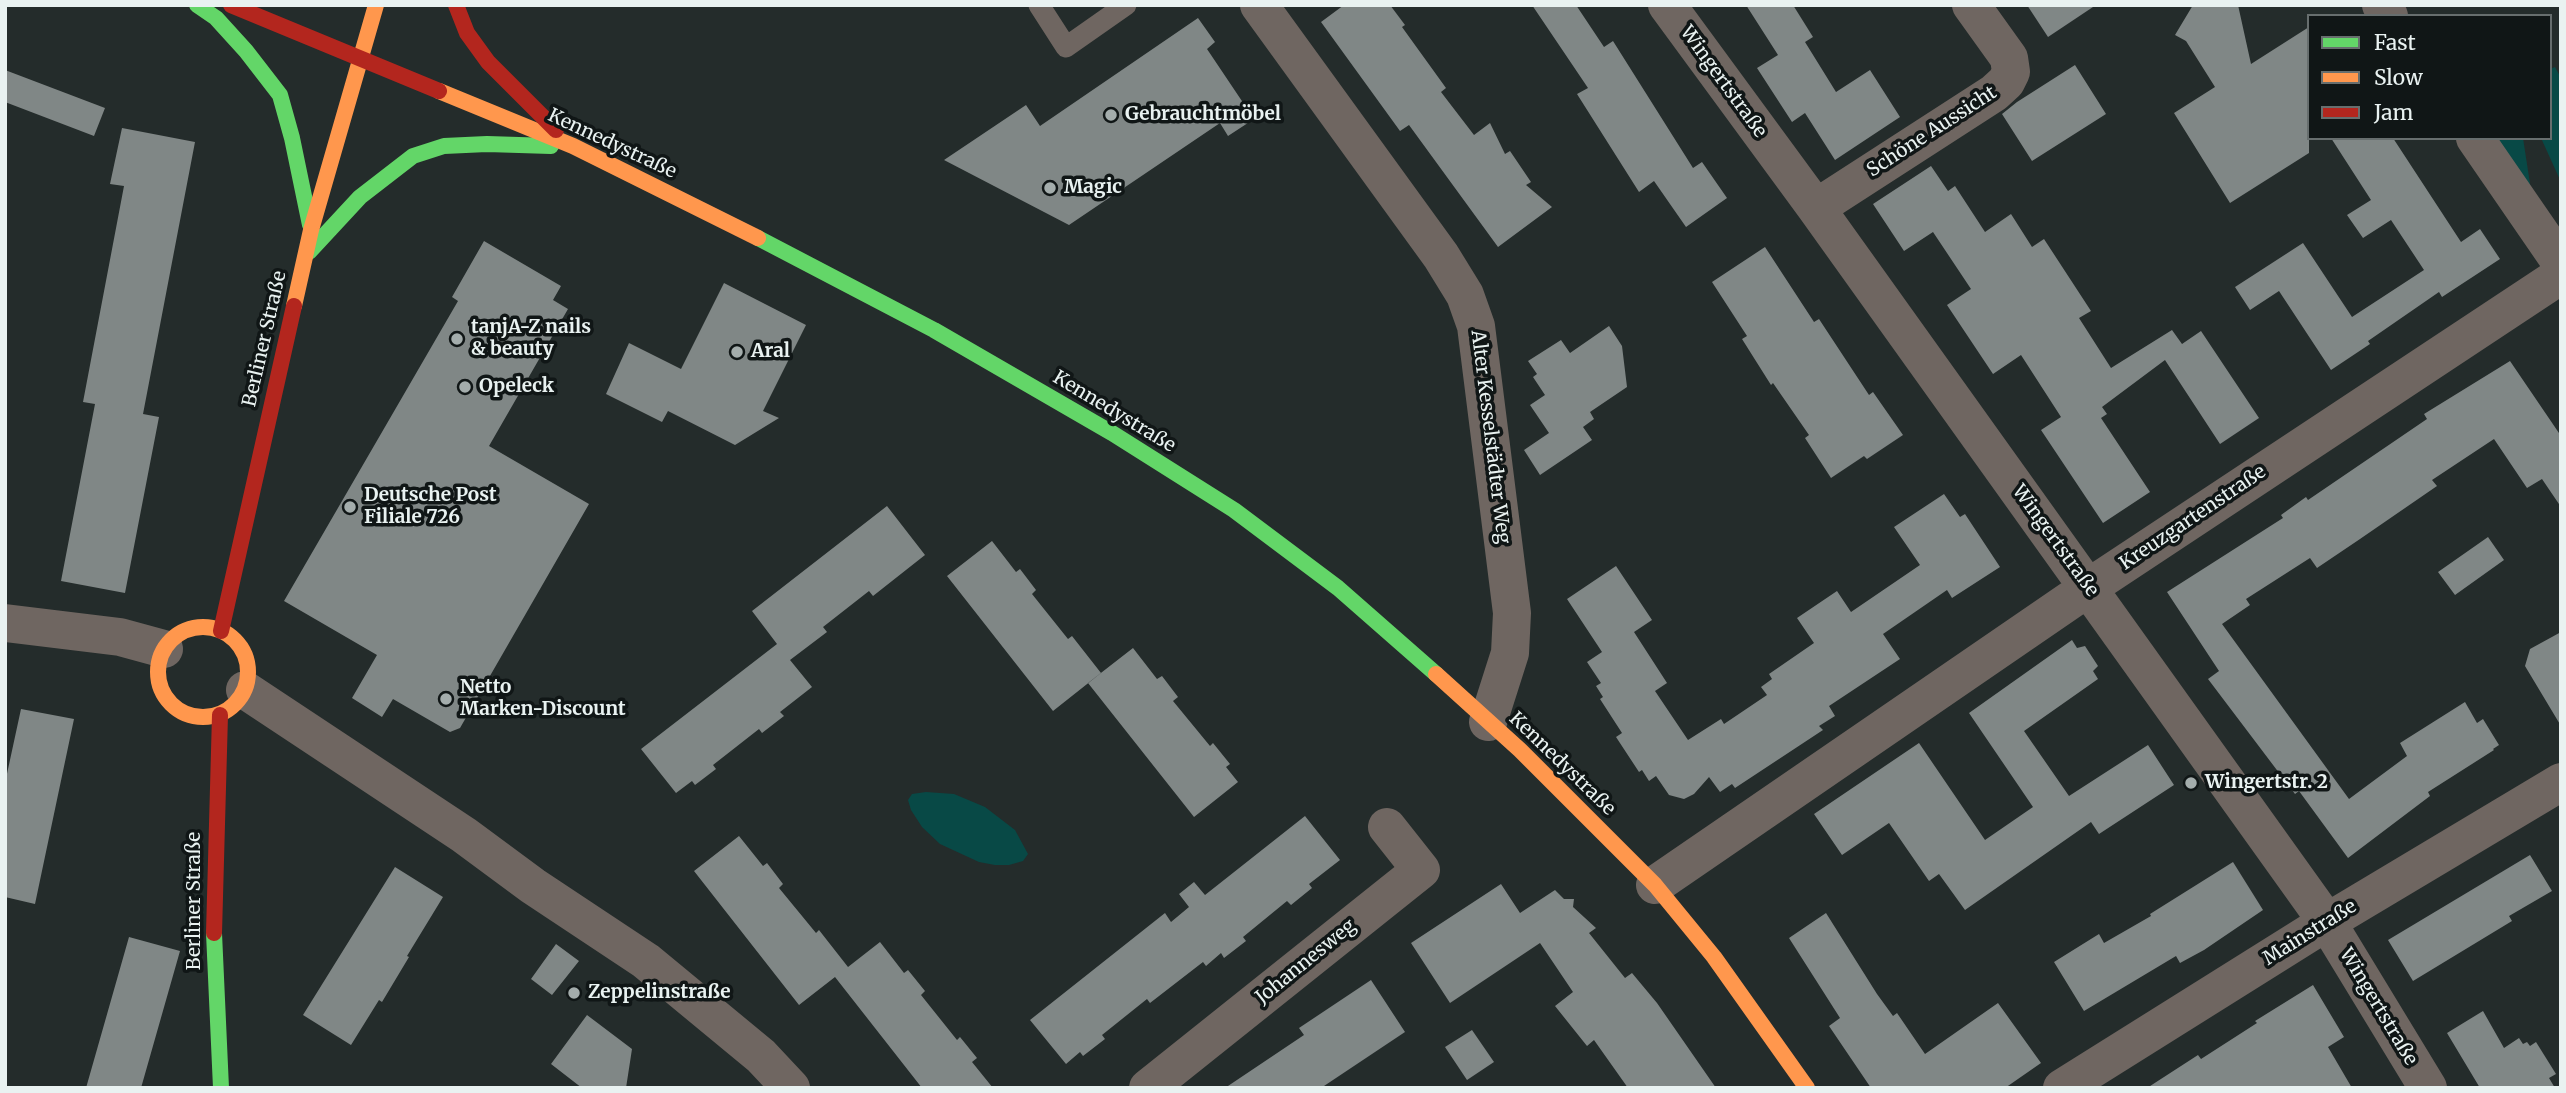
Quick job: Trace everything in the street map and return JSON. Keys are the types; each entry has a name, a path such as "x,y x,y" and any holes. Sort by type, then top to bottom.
{"main road":[{"path":"197,5 216,18 231,34 280,95 311,230"},
{"name":"Kennedystraße","path":"231,5 573,146 810,264 934,330 1112,433 1234,510 1338,589 1520,750 1655,885 1760,1018 1807,1088"},
{"name":"Berliner Straße","path":"221,631 311,230 376,5"},
{"path":"456,5 467,33 488,62 573,146"},
{"path":"307,254 360,197 382,177 413,156 444,146 573,146"},
{"path":"192,629 221,631 240,646 245,656 248,678 232,702 206,718 191,716 178,710 167,700 160,687 157,663 170,640 192,629"},
{"name":"Berliner Straße","path":"221,1088 214,924 232,702"}],"street":[{"name":"Alter Kesselstädter Weg","path":"1259,5 1441,256 1465,295 1476,326 1512,613 1510,653 1488,722"},
{"name":"Wingertstraße","path":"1667,5 1816,208 2327,922 2428,1088"},
{"name":"Schöne Aussicht","path":"1816,208 1994,93 2006,82 2011,72 2009,58 1971,5"},
{"path":"2476,140 2561,263"},
{"name":"Kreuzgartenstraße","path":"1655,885 2088,588 2561,275"},
{"path":"5,623 120,637 164,649"},
{"path":"232,702 464,835 533,886 646,961 761,1056 791,1088"},
{"name":"Mainstraße","path":"2062,1088 2327,922 2561,782"},
{"name":"Johannesweg","path":"1148,1088 1421,870 1387,827"}],"lane":[{"path":"1039,5 1066,47 1126,5"}],"shaded area":[{"path":"2555,67 2561,78 2561,182 2542,140 2552,140 2552,68"},
{"path":"2495,140 2523,140 2531,190"},
{"path":"912,794 954,794 985,807 1015,830 1028,854 1023,861 995,865 979,862 940,844 922,827 908,800"}],"building":[{"path":"1344,5 1390,5 1405,25 1402,27 1446,88 1441,92 1474,135 1490,123 1505,154 1510,151 1531,182 1526,185 1552,207 1498,247 1409,125 1400,131 1321,22"},
{"path":"1532,5 1576,5 1604,47 1613,41 1693,168 1702,162 1727,198 1686,227 1654,181 1639,192 1577,94 1588,88"},
{"path":"1746,5 1793,5 1813,37 1805,42 1836,92 1870,70 1900,117 1835,160 1805,113 1792,122 1757,68 1778,55"},
{"path":"2027,5 2096,5 2048,37"},
{"path":"2193,5 2238,5 2251,64 2307,28 2309,153 2230,203 2174,113 2215,87 2186,41 2175,35"},
{"path":"1198,18 1215,42 1207,49 1254,119 1228,136 1220,123 1069,225 944,160 1026,105 1040,126"},
{"path":"2075,65 2106,114 2032,161 2002,114"},
{"path":"5,70 105,108 94,136 5,102"},
{"path":"122,128 195,142 143,414 159,417 125,593 61,581 95,404 83,402 124,186 110,184"},
{"path":"2332,140 2394,140 2461,242 2480,229 2500,259 2442,297 2439,292 2331,370 2279,291 2250,310 2235,287 2303,243 2352,317 2424,270 2391,220 2363,238 2347,215 2371,200"},
{"path":"1931,166 1948,191 1955,186 1985,232 2011,214 2032,247 2044,239 2091,311 2079,318 2111,368 2172,330 2182,344 2201,331 2259,418 2220,444 2165,360 2102,407 2107,414 2101,418 2150,492 2103,523 2041,430 2061,417 2021,355 1993,374 1947,305 1971,289 1933,232 1904,251 1873,204"},
{"path":"484,241 561,286 553,300 568,309 489,446 589,504 460,728 450,732 393,699 382,717 352,698 377,655 284,601 458,301 452,297"},
{"path":"1765,247 1814,322 1819,319 1869,395 1873,392 1903,435 1867,459 1864,456 1831,478 1805,438 1809,435 1773,383 1771,385 1742,339 1747,336 1712,282"},
{"path":"724,283 806,325 763,411 779,418 735,445 668,411 662,422 606,394 629,343 681,369"},
{"path":"1609,326 1622,346 1627,387 1590,412 1594,419 1583,427 1592,440 1540,475 1524,450 1549,433 1530,405 1545,395 1533,377 1537,374 1528,361 1561,340 1570,353"},
{"path":"2510,361 2561,436 2561,507 2542,479 2527,488 2494,439 2432,480 2437,486 2360,539 2317,568 2310,558 2246,599 2250,605 2222,624 2349,799 2407,756 2400,743 2465,702 2477,723 2483,719 2499,745 2428,792 2430,796 2348,858 2299,791 2295,794 2208,679 2219,671 2167,592 2283,518 2281,515 2306,497 2308,500 2427,419 2424,414"},
{"path":"1944,494 1960,517 1965,514 2000,567 1952,598 1947,590 1883,634 1900,659 1829,706 1835,716 1819,726 1823,730 1735,788 1732,784 1720,792 1709,777 1694,794 1684,799 1669,795 1656,776 1649,781 1642,770 1639,772 1616,737 1622,733 1600,699 1603,697 1596,686 1601,683 1587,662 1602,652 1567,599 1616,566 1652,620 1634,632 1667,683 1655,691 1688,740 1721,719 1724,724 1767,695 1761,687 1772,679 1769,674 1814,643 1797,618 1837,591 1851,612 1920,565 1894,527"},
{"path":"887,506 925,555 873,596 869,591 823,627 827,632 790,660 812,687 780,712 784,716 762,733 759,729 713,765 716,769 695,785 692,781 676,793 641,749 777,644 752,611"},
{"path":"2488,537 2504,560 2455,595 2438,572"},
{"path":"992,541 1016,572 1020,569 1036,590 1032,594 1068,639 1072,636 1101,673 1053,711 947,576"},
{"path":"2561,632 2561,726 2525,666 2530,649"},
{"path":"2072,640 2077,648 2085,646 2098,666 2093,671 2098,679 2024,731 2069,796 2148,745 2174,785 2099,834 2091,822 1965,910 1939,874 1929,881 1889,823 1842,855 1814,814 1919,743 1985,840 2033,807 1969,713"},
{"path":"1133,648 1157,679 1162,676 1178,697 1173,701 1210,746 1213,743 1230,764 1226,767 1238,782 1194,817 1088,683"},
{"path":"21,709 74,719 35,904 5,897 5,783"},
{"path":"1305,816 1340,860 1309,884 1312,888 1291,905 1287,901 1243,937 1246,941 1224,958 1221,953 1206,966 1203,962 1150,1003 1147,999 1102,1035 1105,1039 1083,1056 1080,1052 1066,1064 1030,1020 1165,913 1171,922 1189,907 1179,894 1194,882 1205,895"},
{"path":"739,836 763,866 767,863 783,884 779,888 816,933 819,930 848,967 880,942 904,973 908,970 925,991 921,995 957,1040 960,1037 977,1058 972,1062 993,1088 922,1088 835,977 799,1005 694,871"},
{"path":"2530,855 2552,891 2509,916 2512,921 2413,981 2388,940"},
{"path":"2233,862 2263,910 2204,950 2180,963 2176,956 2084,1011 2054,962 2099,934 2104,943 2151,916 2150,914"},
{"path":"395,867 443,897 382,1002 379,1000 351,1045 303,1015"},
{"path":"1501,884 1520,913 1555,890 1564,899 1574,899 1573,907 1596,928 1589,933 1625,978 1632,973 1657,1003 1716,1088 1628,1088 1594,1040 1587,1046 1555,1006 1573,992 1540,943 1450,1003 1411,943"},
{"path":"1826,913 1877,994 1893,1016 1897,1013 1925,1054 1998,1003 2041,1063 2005,1088 1871,1088 1829,1026 1840,1018 1789,938"},
{"path":"129,937 180,951 141,1088 86,1088"},
{"path":"556,944 579,961 552,995 531,979"},
{"path":"1371,980 1405,1032 1321,1088 1225,1088 1304,1035 1299,1028"},
{"path":"2313,985 2344,1037 2328,1047 2352,1088 2147,1088 2198,1055 2201,1059"},
{"path":"2483,1011 2504,1048 2519,1038 2523,1044 2527,1042 2530,1046 2536,1042 2556,1074 2549,1078 2555,1088 2480,1088 2447,1033"},
{"path":"587,1015 632,1049 626,1088 582,1088 551,1064"},
{"path":"1472,1030 1494,1062 1467,1080 1445,1047"}],"traffic: fast":[{"path":"197,5 216,18 280,95 310,225"},
{"path":"309,252 360,197 413,156 444,146 551,146"},
{"path":"758,238 934,330 1112,433 1234,510 1338,588 1436,674"},
{"path":"214,933 221,1088"}],"traffic: slow":[{"path":"294,306 311,230 376,5"},
{"path":"439,91 573,146 758,238"},
{"path":"203,627 220,630 235,640 245,655 248,672 245,689 235,704 220,714 203,717 186,714 171,704 161,689 158,672 161,655 171,640 186,630 203,627"},
{"path":"1436,674 1520,750 1655,885 1714,957 1807,1088"}],"traffic: jam":[{"path":"231,5 439,91"},
{"path":"456,5 467,33 488,62 556,130"},
{"path":"221,631 294,306"},
{"path":"214,933 220,715"}],"place":[{"name":"Gebrauchtmöbel","path":"1111,115"},
{"name":"Magic","path":"1050,188"},
{"name":"tanjA-Z nails & beauty","path":"457,339"},
{"name":"Aral","path":"737,352"},
{"name":"Opeleck","path":"465,387"},
{"name":"Deutsche Post Filiale 726","path":"350,507"},
{"name":"Netto Marken-Discount","path":"446,699"},
{"name":"Wingertstr. 2","path":"2191,783"},
{"name":"Zeppelinstraße","path":"574,993"}]}
